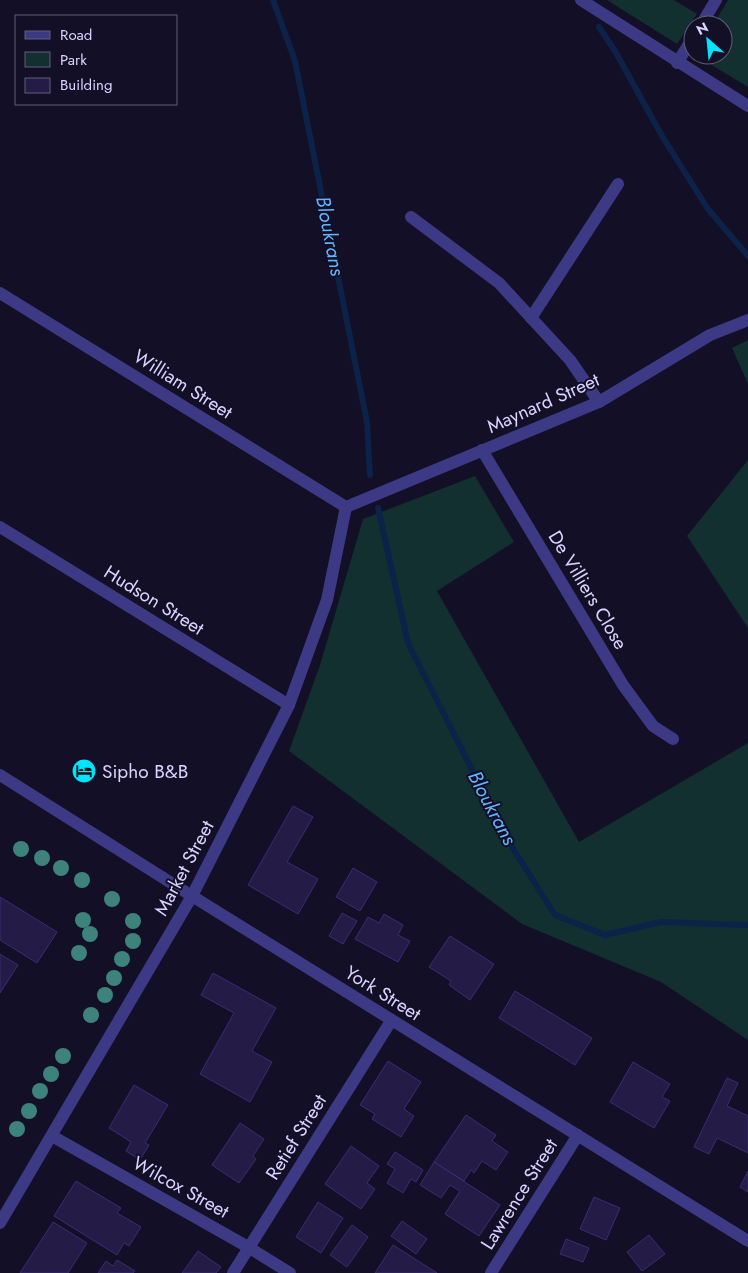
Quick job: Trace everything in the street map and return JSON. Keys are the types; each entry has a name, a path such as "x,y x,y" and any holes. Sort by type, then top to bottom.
{"street":[{"path":"582,0 748,106"},
{"path":"707,15 716,0"},
{"path":"678,63 683,55"},
{"path":"531,318 618,184"},
{"path":"412,217 499,283 570,360 599,402"},
{"name":"William Street","path":"0,293 346,507"},
{"name":"Maynard Street","path":"346,507 599,402 710,335 748,320"},
{"name":"De Villiers Close","path":"482,450 623,686 653,726 673,739"},
{"name":"Market Street","path":"0,1223 192,896 289,705 326,600 346,507"},
{"name":"Hudson Street","path":"0,527 289,705"},
{"name":"York Street","path":"0,775 391,1021 748,1241"},
{"name":"Retief Street","path":"232,1273 391,1021"},
{"name":"Lawrence Street","path":"491,1273 578,1135"},
{"name":"Wilcox Street","path":"52,1136 248,1247 290,1273"}],"green space":[{"path":"607,0 674,0 697,14 683,15 683,35 677,44"},
{"path":"728,0 748,0 748,87 712,65 733,65 733,15 719,15"},
{"path":"748,340 748,384 732,348"},
{"path":"748,460 748,628 687,536"},
{"path":"475,476 514,542 437,591 579,842 748,743 748,1040 661,982 522,924 289,751 320,665 363,519"}],"building":[{"path":"293,806 313,817 287,862 318,879 298,914 248,885"},
{"path":"353,868 377,882 360,911 336,897"},
{"path":"0,897 57,932 37,963 0,940"},
{"path":"342,913 357,921 343,944 329,936"},
{"path":"384,914 403,925 398,935 410,941 398,962 355,939 368,917 379,923"},
{"path":"450,936 494,964 470,1000 449,985 451,981 429,967"},
{"path":"0,954 18,965 0,993"},
{"path":"213,973 276,1008 252,1051 272,1062 250,1102 200,1074 234,1013 201,995"},
{"path":"515,991 592,1038 575,1065 499,1018"},
{"path":"388,1061 421,1082 404,1109 414,1116 401,1137 372,1119 375,1114 360,1105"},
{"path":"633,1062 670,1084 662,1097 670,1101 654,1128 610,1102"},
{"path":"727,1078 738,1083 727,1106 748,1116 748,1153 717,1138 709,1154 694,1147"},
{"path":"134,1085 168,1105 145,1143 149,1145 140,1160 126,1151 131,1142 109,1128"},
{"path":"466,1115 496,1135 492,1141 508,1152 496,1170 482,1161 474,1173 471,1170 464,1181 434,1162"},
{"path":"240,1123 264,1139 253,1156 256,1159 239,1183 212,1165"},
{"path":"351,1146 379,1166 367,1183 375,1189 361,1209 325,1184"},
{"path":"395,1152 423,1170 416,1182 411,1179 403,1193 387,1183 395,1169 387,1164"},
{"path":"434,1162 500,1205 479,1236 445,1214 460,1191 450,1185 441,1198 420,1185"},
{"path":"748,1171 748,1192 740,1187"},
{"path":"76,1181 121,1208 117,1213 141,1227 129,1246 124,1243 117,1255 54,1216"},
{"path":"594,1197 620,1208 606,1240 580,1229"},
{"path":"318,1202 343,1218 321,1253 296,1237"},
{"path":"402,1221 427,1239 416,1254 391,1236"},
{"path":"53,1222 87,1243 68,1273 20,1273"},
{"path":"352,1225 368,1237 347,1267 330,1255"},
{"path":"649,1235 665,1254 642,1271 627,1252"},
{"path":"566,1239 589,1248 583,1262 560,1254"},
{"path":"393,1245 437,1273 375,1273"},
{"path":"198,1251 221,1267 216,1273 182,1273"},
{"path":"117,1260 135,1271 133,1273 98,1273 106,1261 113,1266"}],"waterway":[{"name":"Bloukrans","path":"273,0 295,61 367,422 370,475"},
{"path":"599,27 615,51 662,136 708,209 748,256"},
{"name":"Bloukrans","path":"378,508 408,643 507,839 555,915 605,935 661,922 748,925"}],"place":[{"name":"Sipho B&B","path":"84,771"}]}
